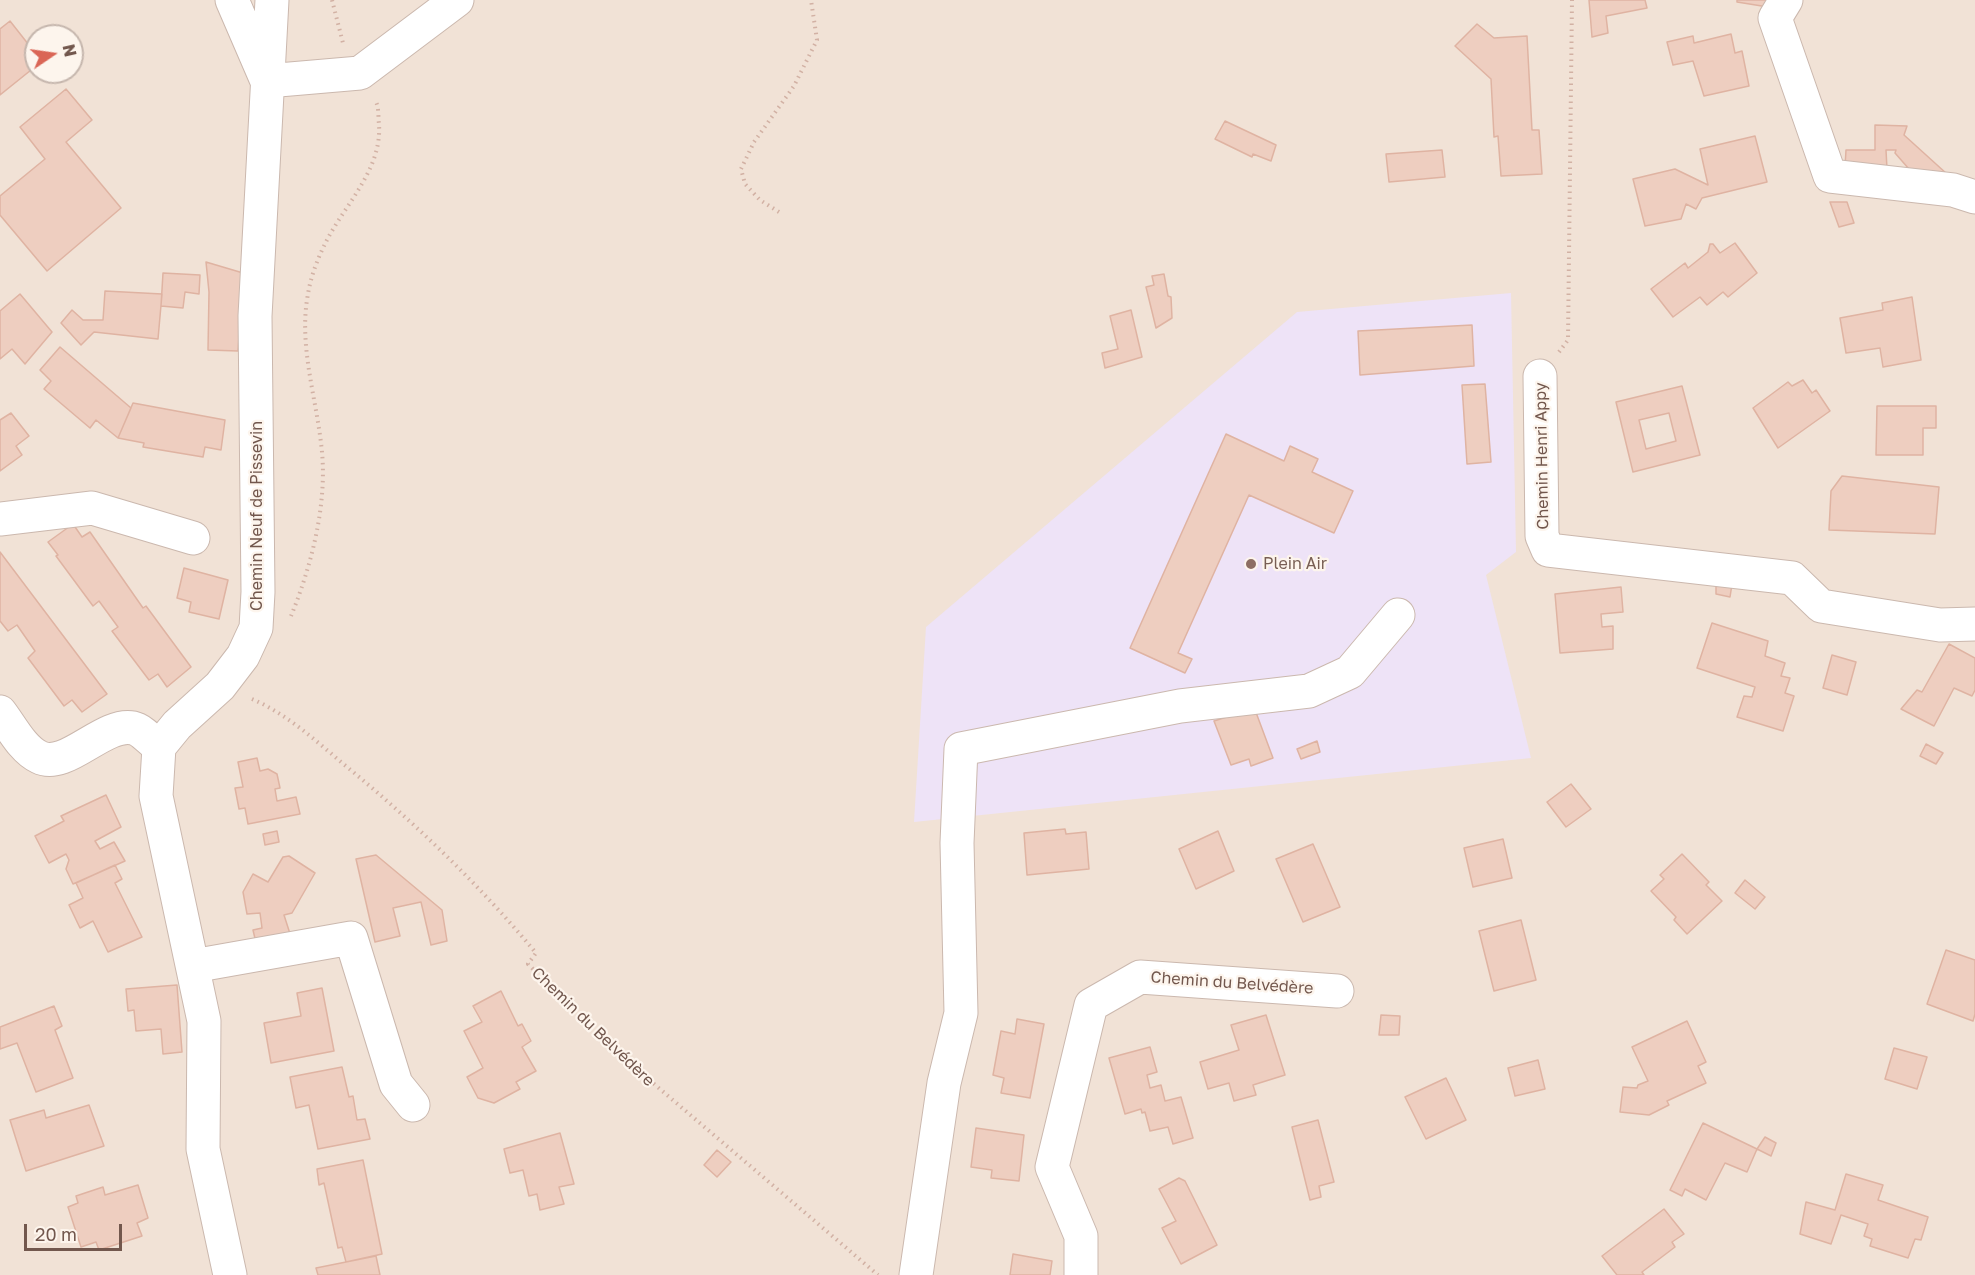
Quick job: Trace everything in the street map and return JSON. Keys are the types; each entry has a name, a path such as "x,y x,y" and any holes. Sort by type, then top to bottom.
{"street":[{"path":"232,0 267,81 360,73 457,0"},
{"name":"Chemin Neuf de Pissevin","path":"159,747 177,725 220,686 243,656 256,628 258,580 255,316 272,0"},
{"path":"1786,0 1775,18 1830,176 1953,190 1975,197"},
{"name":"Chemin Henri Appy","path":"1540,376 1542,536 1548,550 1792,578 1821,606 1940,625 1975,624"},
{"path":"0,519 92,508 193,538"},
{"path":"916,1275 944,1083 961,1013 959,818 961,749 1180,706 1309,691 1350,672 1398,615"},
{"path":"0,712 27,748 40,759 60,759 120,727 135,728 159,747 156,796 204,1021 203,1149 230,1275"},
{"path":"193,966 351,938 396,1084 413,1105"},
{"name":"Chemin du Belvédère","path":"1081,1275 1081,1236 1052,1167 1091,1005 1140,977 1337,991"}],"path":[{"path":"288,624 310,560 320,505 322,454 305,311 310,279 328,238 364,181 380,143 378,106 344,45 332,0"},
{"path":"779,212 760,200 745,184 741,169 754,142 794,86 817,40 811,0"},
{"name":"Chemin Henri Appy","path":"1540,376 1568,340 1572,0"},
{"name":"Chemin du Belvédère","path":"220,686 266,705 309,734 372,787 493,900 536,953 528,964 606,1043 878,1275"}],"shaded area":[{"path":"0,0 1975,0 1975,1275 0,1275"},
{"name":"Plein Air","path":"1511,293 1516,552 1486,575 1531,758 914,822 926,627 1297,312"}],"building":[{"path":"1589,0 1645,0 1647,8 1606,16 1608,33 1592,37"},
{"path":"1737,0 1771,0 1768,7 1737,2"},
{"path":"10,21 24,39 24,76 0,95 0,29"},
{"path":"1477,24 1494,38 1527,36 1532,130 1539,130 1542,174 1501,176 1498,136 1494,137 1491,79 1455,46"},
{"path":"1731,34 1735,53 1742,51 1749,86 1704,96 1693,61 1673,65 1667,42 1693,36 1694,43"},
{"path":"66,89 92,120 66,142 121,208 47,271 0,215 0,196 45,159 20,127"},
{"path":"1225,121 1276,145 1271,161 1253,154 1252,157 1215,139"},
{"path":"1875,125 1907,126 1904,135 1947,174 1909,169 1895,153 1896,150 1886,150 1887,169 1845,167 1846,150 1875,150"},
{"path":"1755,136 1767,182 1702,198 1696,209 1686,204 1681,219 1645,226 1633,179 1675,169 1708,185 1700,149"},
{"path":"1442,150 1445,177 1389,182 1386,154"},
{"path":"1830,202 1847,202 1854,223 1839,227"},
{"path":"1735,243 1757,273 1728,297 1723,292 1707,305 1700,297 1673,317 1651,289 1685,263 1688,268 1708,252 1710,244 1713,244 1720,253"},
{"path":"206,262 243,273 238,351 208,350 209,292"},
{"path":"163,273 200,275 199,294 185,292 183,308 161,306"},
{"path":"1164,274 1168,296 1171,297 1172,318 1156,328 1146,287 1154,285 1152,276"},
{"path":"105,291 162,294 158,339 94,332 81,345 61,323 72,310 83,320 103,320"},
{"path":"20,294 52,332 25,364 12,349 0,359 0,311"},
{"path":"1912,297 1921,360 1883,367 1880,348 1846,353 1840,318 1883,310 1882,303"},
{"path":"1131,310 1142,357 1105,368 1102,353 1118,349 1110,316"},
{"path":"1472,325 1474,366 1360,375 1358,331"},
{"path":"60,347 131,408 118,438 96,420 90,428 44,389 51,381 40,370"},
{"path":"1803,380 1812,393 1816,390 1830,411 1778,448 1753,408 1788,382 1792,386"},
{"path":"1485,384 1491,462 1467,464 1462,385"},
{"path":"1682,386 1700,455 1633,472 1616,402","holes":["1669,413 1676,441 1646,449 1639,420"]},
{"path":"133,403 225,420 221,450 205,447 203,457 143,447 144,443 118,438"},
{"path":"1877,406 1936,406 1936,428 1923,428 1923,455 1876,455"},
{"path":"11,413 29,436 16,446 22,455 0,471 0,420"},
{"path":"1226,434 1284,461 1290,446 1318,459 1312,472 1353,491 1334,533 1249,495 1178,653 1192,659 1185,673 1130,648"},
{"path":"1842,476 1939,487 1935,534 1829,530 1831,491"},
{"path":"73,524 82,537 90,532 143,608 146,606 191,667 167,687 158,674 149,680 112,631 118,627 99,601 93,606 56,556 58,555 48,542"},
{"path":"0,552 107,694 82,712 72,700 64,706 28,658 35,651 17,625 8,631 0,621"},
{"path":"184,568 228,580 219,619 189,612 191,602 177,598"},
{"path":"1716,577 1733,578 1730,597 1716,594"},
{"path":"1621,587 1623,612 1601,614 1602,627 1613,626 1613,649 1560,653 1555,594"},
{"path":"1712,623 1768,641 1765,656 1785,663 1781,676 1790,678 1785,693 1794,696 1783,731 1737,717 1744,696 1752,697 1755,687 1697,668"},
{"path":"1949,644 1975,658 1975,690 1972,696 1954,688 1934,726 1901,709 1917,690 1922,692"},
{"path":"1832,655 1856,662 1847,695 1823,688"},
{"path":"1251,699 1273,758 1251,766 1249,759 1231,765 1214,721 1233,715"},
{"path":"1317,741 1320,752 1301,759 1297,749"},
{"path":"1926,744 1943,753 1936,764 1920,756"},
{"path":"257,758 260,771 268,769 277,774 280,788 275,789 277,801 296,797 300,814 248,824 245,808 239,809 235,788 243,787 238,762"},
{"path":"1571,784 1591,809 1566,827 1547,802"},
{"path":"106,795 121,827 95,841 100,849 114,842 125,861 73,884 66,869 69,860 66,854 49,863 35,836 64,821 61,816"},
{"path":"1065,829 1066,834 1086,832 1089,869 1027,875 1024,833"},
{"path":"277,831 279,842 265,845 263,834"},
{"path":"1218,831 1234,871 1196,889 1179,849"},
{"path":"1503,839 1512,878 1473,887 1464,848"},
{"path":"1313,844 1340,907 1303,922 1276,859"},
{"path":"1682,854 1709,882 1706,885 1722,901 1687,934 1674,920 1676,917 1651,891 1664,879 1660,875"},
{"path":"376,855 442,910 447,941 431,945 421,902 393,908 400,936 375,942 356,859"},
{"path":"289,856 315,873 292,913 284,915 292,940 257,947 253,930 262,928 260,913 247,914 243,892 253,874 268,882 283,857"},
{"path":"115,865 122,879 115,883 142,937 108,952 93,921 80,928 69,905 83,898 76,883"},
{"path":"1745,880 1765,897 1755,909 1735,893"},
{"path":"1521,920 1536,980 1494,991 1479,931"},
{"path":"1946,950 1975,960 1973,1021 1927,1004"},
{"path":"177,985 182,1052 163,1054 161,1029 136,1031 134,1010 128,1011 126,989"},
{"path":"322,988 334,1051 271,1063 264,1023 301,1016 297,993"},
{"path":"501,991 518,1026 522,1024 531,1041 522,1047 536,1071 516,1082 520,1089 494,1103 478,1098 467,1077 483,1068 464,1031 482,1022 473,1006"},
{"path":"54,1006 62,1026 55,1030 73,1078 36,1092 17,1043 0,1049 0,1027"},
{"path":"1266,1015 1285,1075 1253,1085 1256,1095 1234,1101 1229,1083 1208,1089 1200,1062 1239,1050 1231,1025"},
{"path":"1381,1015 1400,1016 1399,1035 1379,1035"},
{"path":"1017,1019 1044,1024 1030,1098 1001,1093 1004,1078 993,1075 1001,1031 1015,1034"},
{"path":"1687,1021 1706,1062 1698,1066 1706,1083 1667,1101 1669,1105 1649,1115 1620,1112 1623,1087 1637,1088 1638,1085 1648,1081 1632,1047"},
{"path":"1150,1047 1157,1072 1147,1075 1150,1088 1161,1085 1165,1101 1181,1097 1193,1138 1173,1144 1168,1127 1150,1131 1145,1112 1142,1113 1141,1109 1125,1114 1109,1058"},
{"path":"1894,1048 1927,1057 1917,1089 1885,1079"},
{"path":"1538,1060 1545,1089 1515,1096 1508,1068"},
{"path":"342,1067 349,1097 353,1096 357,1120 365,1119 370,1139 318,1149 309,1105 296,1108 290,1077"},
{"path":"1446,1078 1466,1120 1426,1139 1405,1097"},
{"path":"89,1105 104,1146 26,1171 10,1120 44,1110 46,1118"},
{"path":"1318,1120 1334,1182 1319,1186 1321,1197 1310,1200 1292,1127"},
{"path":"1703,1123 1757,1149 1747,1172 1725,1163 1706,1200 1685,1189 1682,1196 1670,1190"},
{"path":"976,1128 1024,1135 1019,1181 991,1178 992,1170 971,1167"},
{"path":"560,1133 574,1184 559,1187 564,1204 540,1210 537,1194 529,1196 523,1170 510,1173 504,1149"},
{"path":"1765,1137 1776,1143 1771,1156 1757,1149"},
{"path":"717,1150 731,1162 717,1177 704,1165"},
{"path":"363,1160 382,1254 346,1262 342,1247 338,1248 324,1183 319,1185 317,1169"},
{"path":"1846,1174 1883,1185 1878,1200 1928,1217 1921,1240 1915,1239 1908,1258 1870,1246 1872,1239 1864,1236 1868,1224 1841,1215 1831,1244 1800,1234 1806,1202 1835,1210"},
{"path":"1179,1178 1185,1181 1217,1245 1181,1264 1162,1228 1176,1221 1159,1189"},
{"path":"138,1185 148,1218 137,1223 142,1236 99,1250 96,1242 81,1247 68,1207 78,1203 76,1196 103,1187 105,1195"},
{"path":"1664,1209 1684,1234 1672,1242 1675,1247 1642,1272 1644,1275 1617,1275 1602,1256"},
{"path":"1013,1254 1052,1261 1050,1275 1010,1275"},
{"path":"376,1256 380,1275 318,1275 316,1268"}],"place":[{"name":"Plein Air","path":"1251,564"}]}
